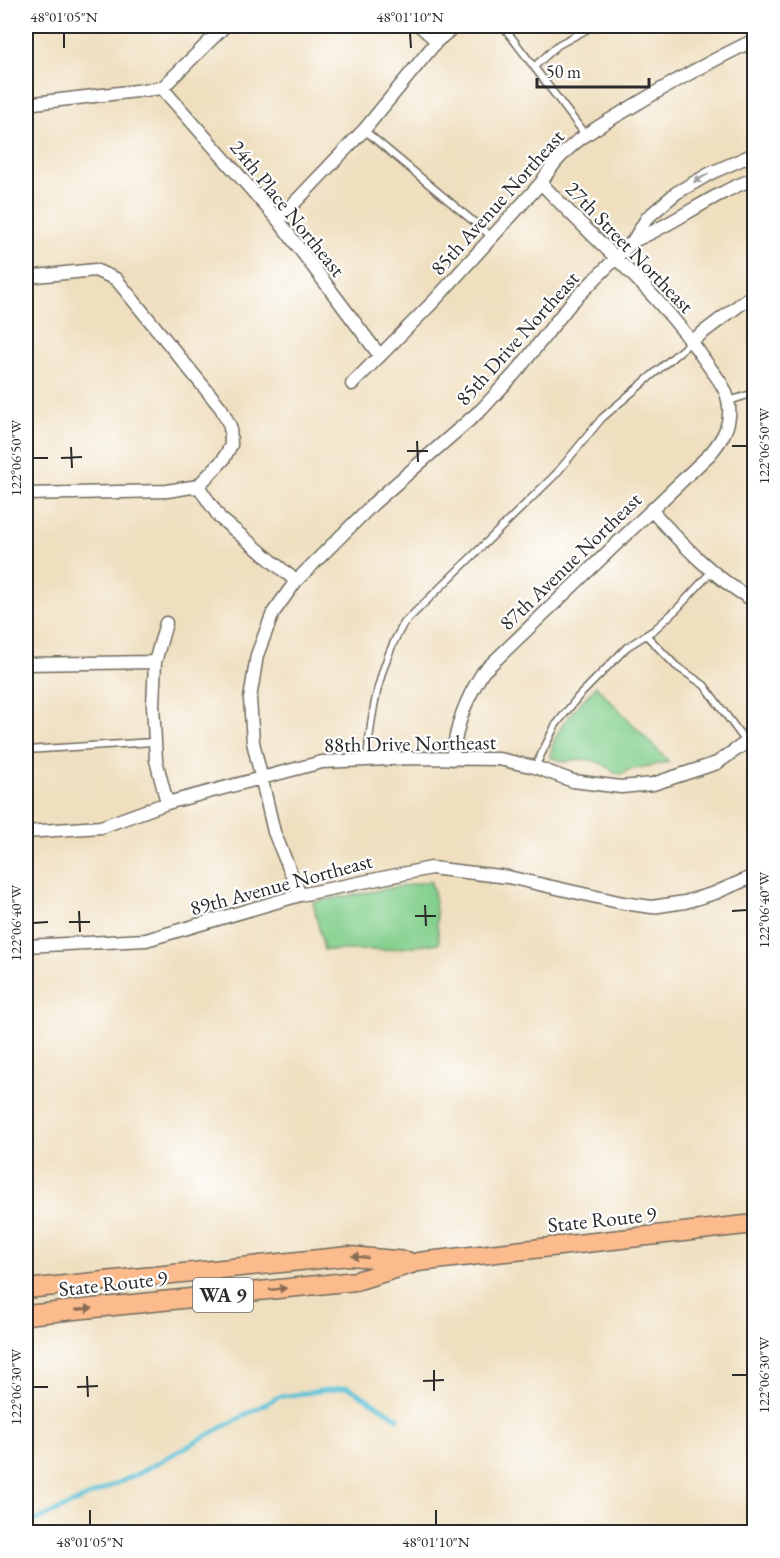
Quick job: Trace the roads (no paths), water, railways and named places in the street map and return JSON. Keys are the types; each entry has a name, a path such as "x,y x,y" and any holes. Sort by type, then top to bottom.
{"main road":[{"name":"State Route 9","path":"26,1315 356,1281 418,1262 754,1224"},
{"name":"State Route 9","path":"26,1289 349,1256 418,1262"}],"street":[{"path":"26,104 162,87 225,26"},
{"path":"420,26 437,41"},
{"path":"278,220 364,130 437,41 455,26"},
{"name":"85th Avenue Northeast","path":"352,384 434,301 541,183 550,167 584,133 674,80 754,40"},
{"name":"24th Place Northeast","path":"162,87 278,220 380,356"},
{"name":"85th Drive Northeast","path":"300,895 274,832 253,742 250,699 257,654 273,613 296,580 375,503 482,409 518,370 572,303 633,241 647,218 676,194 711,173 754,154"},
{"name":"85th Drive Northeast","path":"633,241 657,231 706,201 754,179"},
{"name":"27th Street Northeast","path":"541,183 616,259 642,281 693,340 729,400"},
{"path":"26,277 95,270 116,279 221,408 231,426 231,446 223,460 198,486 167,491 26,494"},
{"path":"693,340 754,294"},
{"name":"87th Avenue Northeast","path":"452,759 456,730 465,701 483,672 722,441 729,422 729,400"},
{"path":"198,486 220,518 296,580"},
{"path":"651,510 690,554 728,586 754,601"},
{"path":"166,623 154,662 153,742 160,784 167,803"},
{"path":"26,664 154,662"},
{"name":"88th Drive Northeast","path":"26,832 101,827 167,803 322,762 499,759 535,767 573,781 621,787 653,784 717,763 751,740"},
{"name":"89th Avenue Northeast","path":"26,946 146,940 300,895 431,868 508,877 623,903 652,907 685,902 715,893 754,876"}],"lane":[{"path":"503,26 584,133"},
{"path":"535,66 558,45 593,26"},
{"path":"364,130 492,237"},
{"path":"367,760 376,695 391,645 404,623 556,474 602,418 693,340"},
{"path":"729,400 754,393"},
{"path":"535,767 555,726 604,668 676,609 711,572"},
{"path":"646,635 676,666 704,685 751,740"},
{"path":"26,750 153,742"}],"waterway":[{"path":"26,1525 135,1475 278,1397 348,1387 398,1418"}]}
